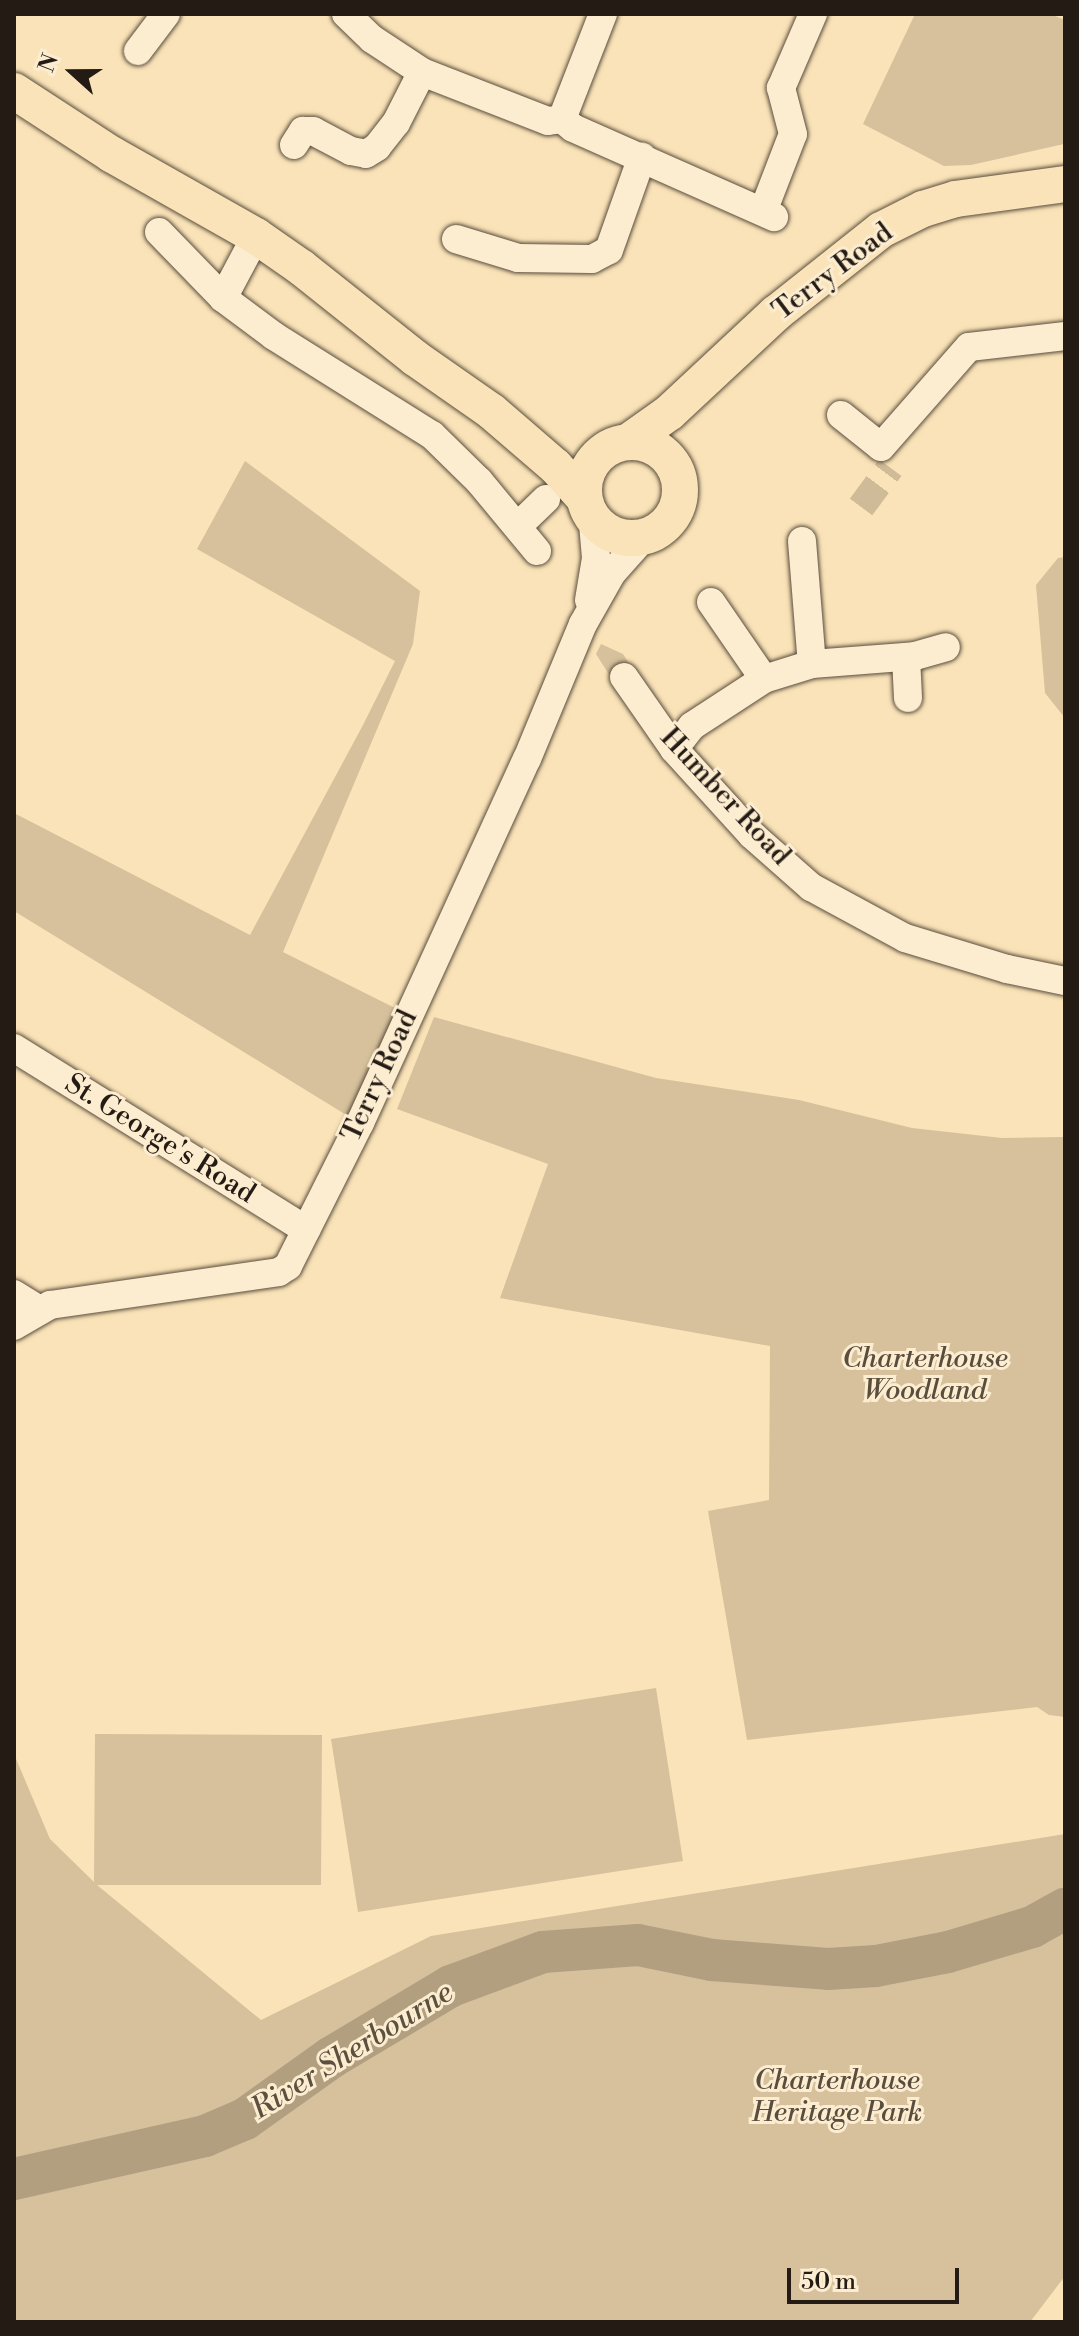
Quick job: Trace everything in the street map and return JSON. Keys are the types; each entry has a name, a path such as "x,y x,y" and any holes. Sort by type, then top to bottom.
{"main road":[{"path":"14,91 111,154 256,236 415,358 491,411 555,466 588,509 613,535 644,537 667,524 677,506 679,483 674,466 653,447 571,448 491,411"},
{"name":"Terry Road","path":"615,447 713,375 775,314 881,230 923,209 956,199 1065,184"},
{"name":"Terry Road","path":"674,466 685,423 713,375"},
{"path":"588,509 588,469 615,447"}],"street":[{"path":"138,51 166,14"},
{"path":"346,14 372,39 422,72 548,121 562,119 573,128 769,213 793,134 781,88 813,14"},
{"path":"562,119 603,14"},
{"path":"294,145 303,131 313,131 351,151 366,154 377,147 396,123 422,72"},
{"path":"456,239 518,258 592,259 609,250 642,157"},
{"path":"159,232 223,298 274,336 432,435 518,526 537,551"},
{"path":"223,298 256,236"},
{"path":"841,415 886,457 969,347 1065,336"},
{"path":"518,526 546,499"},
{"name":"Terry Road","path":"583,624 596,558 588,509"},
{"name":"Terry Road","path":"14,1326 50,1305 279,1272 288,1266 360,1123 527,759 583,624 612,573 644,537"},
{"path":"802,541 812,664"},
{"path":"711,602 764,679"},
{"path":"674,749 692,726 764,679 812,664 906,657 946,647"},
{"path":"906,657 908,698"},
{"name":"Humber Road","path":"624,677 674,749 752,835 811,887 905,938 1007,969 1065,981"},
{"name":"St. George's Road","path":"14,1048 306,1230"},
{"path":"14,1294 40,1310"}],"green space":[{"path":"915,14 1050,14 1065,20 1064,144 971,165 944,166 863,124"},
{"path":"245,461 420,591 413,644 283,952 397,1009 348,1116 14,911 14,813 250,935 363,725 395,661 197,549"},
{"path":"1065,557 1065,718 1045,693 1036,585 1058,558"},
{"path":"601,644 623,654 630,665 612,679 596,654"},
{"name":"Charterhouse Woodland","path":"434,1017 656,1078 799,1100 912,1128 1002,1138 1065,1137 1065,1717 1049,1715 1037,1707 747,1740 708,1511 769,1500 770,1346 500,1298 548,1164 397,1109"},
{"path":"656,1688 683,1861 358,1912 331,1739"},
{"name":"Charterhouse Heritage Park","path":"95,1734 322,1735 321,1885 97,1885 261,2020 431,1936 1065,1834 1065,2276 1030,2322 14,2322 14,1754 50,1839 94,1882"}],"waterway":[{"name":"River Sherbourne","path":"14,2179 205,2136 245,2119 332,2057 451,1986 543,1952 638,1945 712,1960 828,1969 876,1966 948,1952 1032,1927 1065,1909"}],"tunnel":[{"path":"861,507 890,468"}]}
